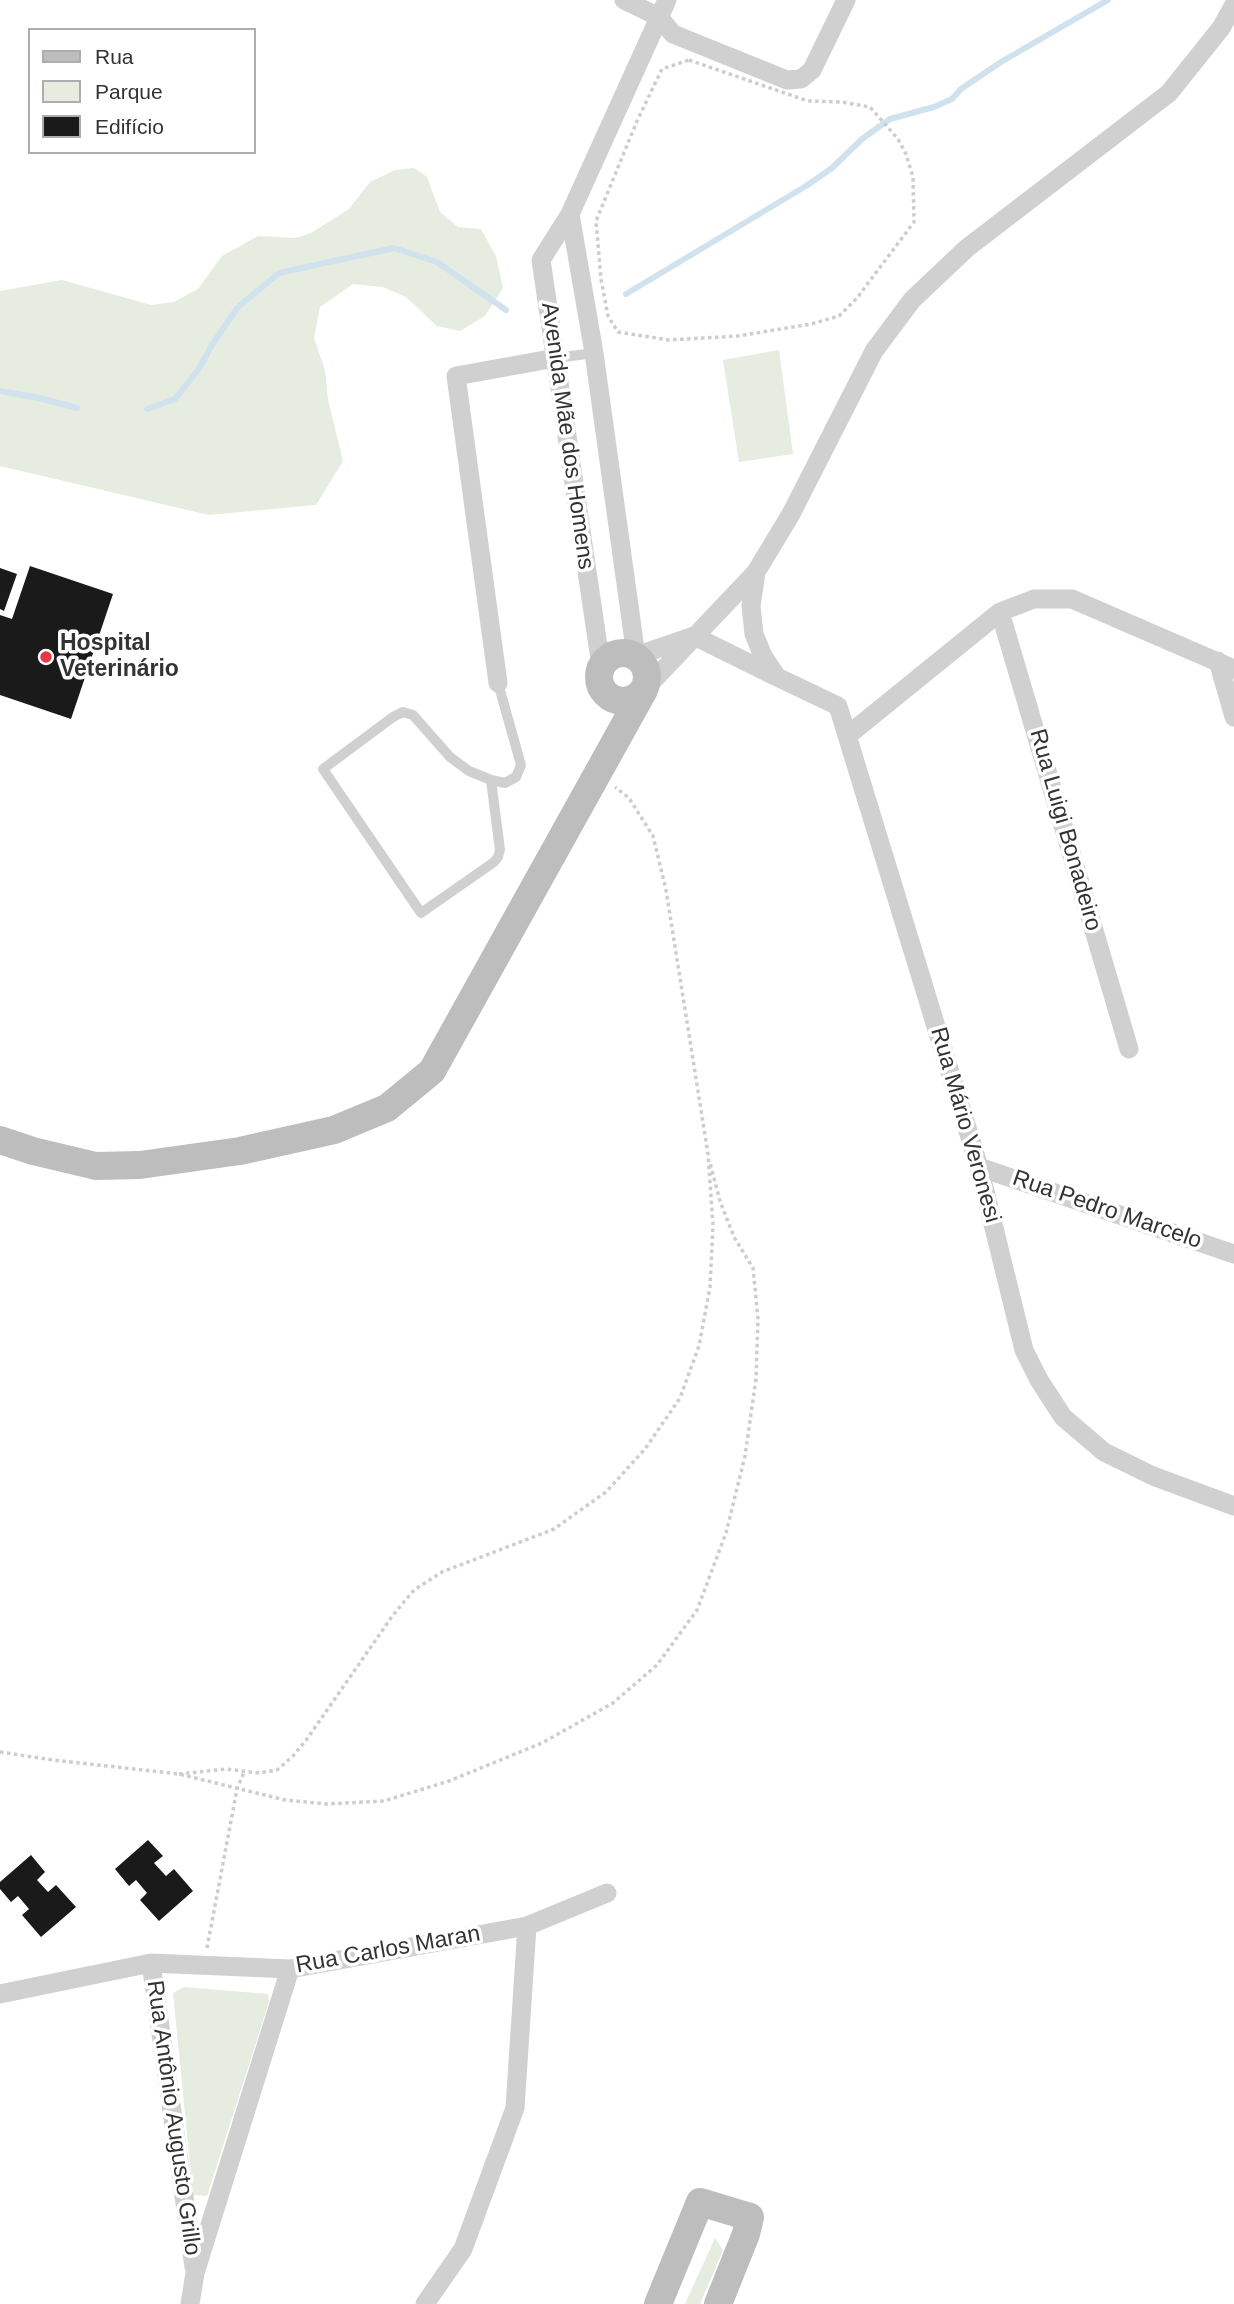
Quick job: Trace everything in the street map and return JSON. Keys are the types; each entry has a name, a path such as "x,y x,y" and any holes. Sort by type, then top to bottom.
{"street":[{"path":"624,0 663,8 673,34 787,80 801,79 812,70 846,0"},
{"path":"607,696 623,701 638,696 757,572 791,514 874,351 912,300 967,248 1169,93 1221,28 1234,5"},
{"name":"Avenida Mãe dos Homens","path":"601,666 541,260 570,214 663,8"},
{"name":"Avenida Mãe dos Homens","path":"570,214 594,352 636,656"},
{"path":"498,683 456,376 556,358"},
{"path":"757,572 751,606 754,634 763,656 777,677"},
{"path":"848,736 1000,612 1034,599 1072,599 1226,665 1234,717"},
{"name":"Rua Luigi Bonadeiro","path":"1000,612 1129,1049"},
{"path":"611,748 611,718 607,696 599,682 601,666 606,659 621,652 636,656 694,636"},
{"name":"Rua Mário Veronesi","path":"694,636 838,706 979,1167 1024,1350 1063,1417 1104,1452 1153,1476 1234,1506"},
{"path":"0,1140 33,1152 96,1166 140,1165 240,1151 334,1130 387,1108 432,1071 644,690 647,683 646,668 636,656"},
{"name":"Rua Pedro Marcelo","path":"979,1167 1234,1254"},
{"name":"Rua Carlos Maran","path":"0,1994 150,1963 290,1969 527,1926 607,1893"},
{"path":"425,2304 463,2249 515,2108 527,1926"},
{"name":"Rua Antônio Augusto Grillo","path":"150,1963 195,2273"},
{"name":"Rua Antônio Augusto Grillo","path":"190,2304 195,2273 290,1969"},
{"path":"658,2304 700,2202 750,2217 746,2234 718,2304"}],"lane":[{"path":"556,358 594,352"},
{"path":"491,780 500,850 498,857 421,913 323,769 403,712 413,715 450,757 469,771 505,783 516,777 521,765 498,683"}],"path":[{"path":"689,60 808,102 842,102 870,107 898,139 913,177 914,222 857,298 839,316 811,324 738,336 669,340 618,332 608,316 601,279 596,221 637,121 662,69 689,60"},
{"path":"179,1774 226,1769 259,1773 276,1770 293,1756 393,1615 414,1590 442,1573 554,1529 606,1492 645,1449 680,1398 699,1346 710,1287 713,1225 708,1154 666,890 653,836 629,798 597,773"},
{"path":"0,1752 179,1774 285,1800 327,1804 384,1801 449,1781 542,1743 613,1703 657,1665 696,1610 726,1532 745,1457 756,1379 758,1319 753,1268 734,1237 720,1201 708,1154"},
{"path":"204,1964 237,1789 244,1772"}],"green space":[{"path":"414,168 427,177 440,212 458,227 481,229 496,256 503,288 485,316 460,331 437,326 406,297 383,287 353,284 320,307 314,338 325,370 328,400 343,461 316,505 209,515 0,466 0,291 62,280 151,305 174,302 198,289 222,256 258,236 296,238 311,233 349,209 370,182 395,170"},
{"path":"779,350 793,454 739,462 723,360"},
{"path":"184,1987 268,1994 269,2002 207,2196 193,2195 173,1993"},
{"path":"715,2238 723,2250 700,2304 685,2304"}],"building":[{"name":"Hospital Veterinário","path":"30,566 113,594 71,719 0,695 0,615 12,619"},
{"name":"Hospital Veterinário","path":"0,568 17,574 4,611 0,609"},
{"path":"148,1840 163,1856 154,1863 166,1876 174,1869 193,1891 159,1921 140,1900 147,1893 136,1880 129,1886 115,1869"},
{"path":"31,1855 45,1872 37,1880 48,1892 56,1885 76,1907 41,1937 22,1915 29,1909 18,1896 11,1902 0,1889 0,1882"}],"waterway":[{"path":"626,294 806,186 832,168 862,139 890,119 952,99 961,89 1001,62 1108,0"},
{"path":"147,409 175,399 198,370 238,307 279,273 394,248 437,262 506,310"},
{"path":"0,391 77,408"}],"place":[{"name":"Hospital Veterinário","path":"46,657"}]}
